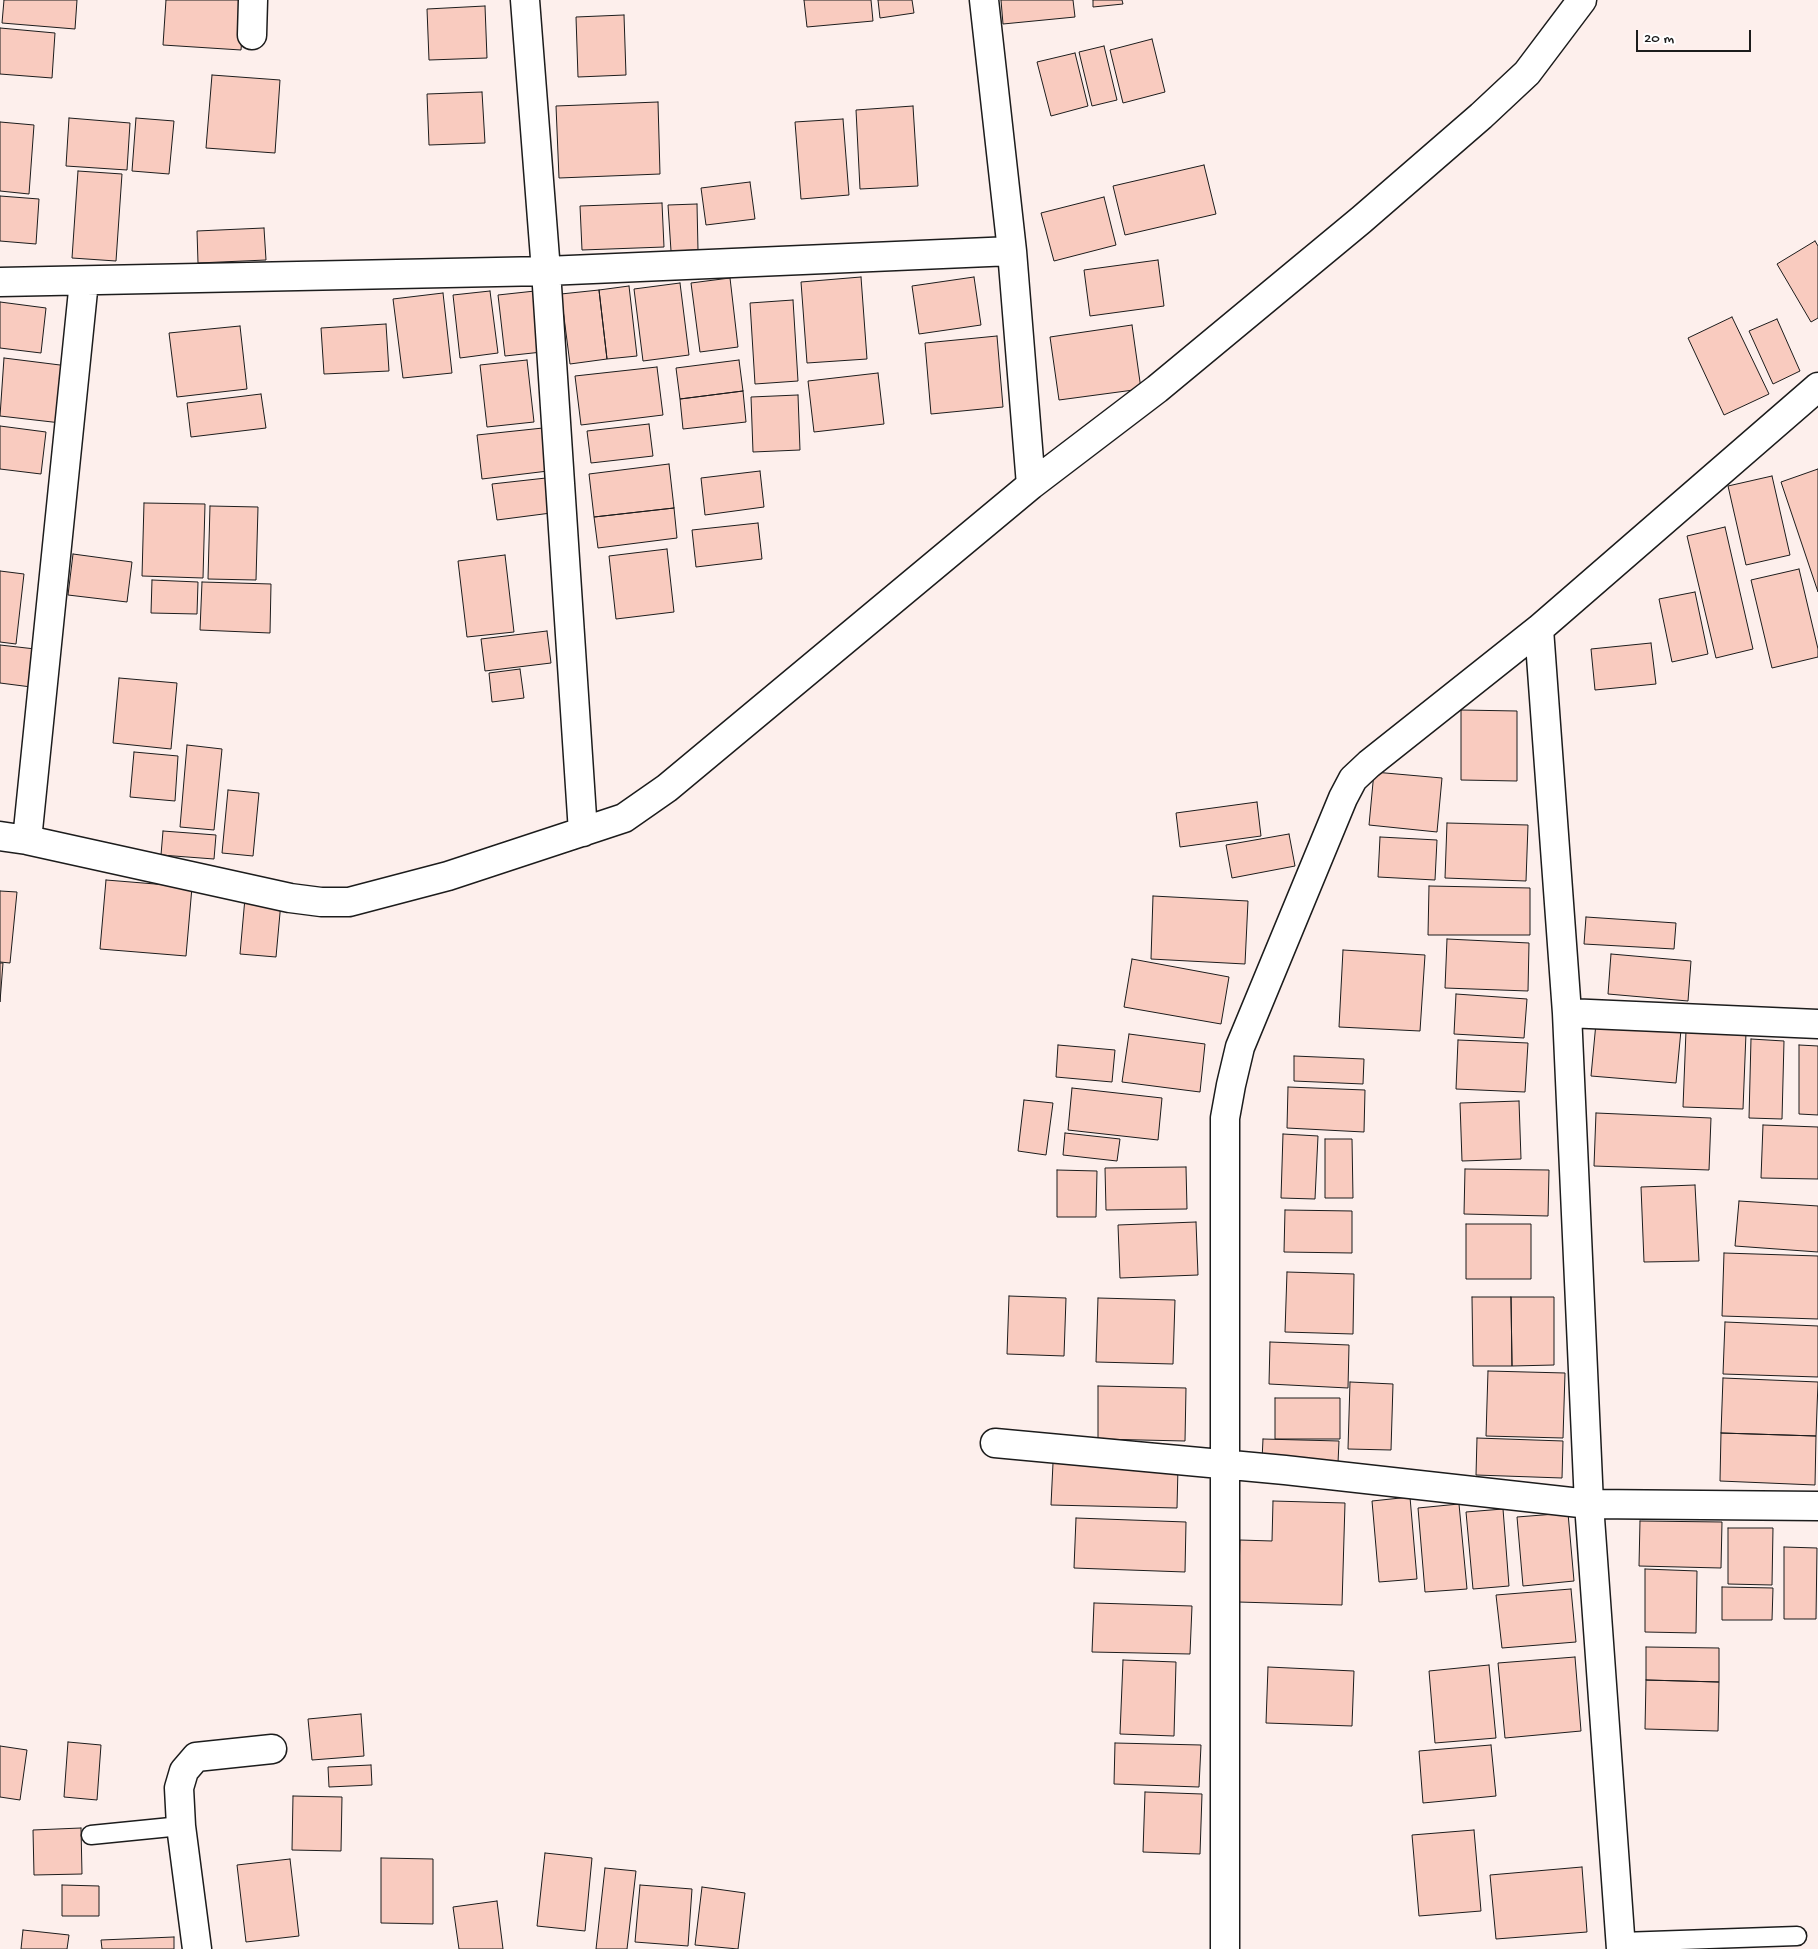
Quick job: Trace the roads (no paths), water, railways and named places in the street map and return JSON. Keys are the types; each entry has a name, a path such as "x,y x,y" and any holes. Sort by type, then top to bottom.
{"street":[{"path":"252,35 253,0"},
{"path":"525,0 546,270 583,832"},
{"path":"984,0 1012,251 1031,485"},
{"path":"0,836 27,840 290,898 320,902 349,902 448,876 624,818 667,788 1031,485 1158,389 1361,220 1481,116 1527,73 1582,0"},
{"path":"0,282 546,270 1012,251"},
{"path":"27,840 84,281"},
{"path":"1225,1949 1225,1118 1240,1047 1343,798 1353,779 1369,764 1539,629 1818,387"},
{"path":"1539,629 1567,1013 1589,1504 1621,1946"},
{"path":"1567,1013 1818,1024"},
{"path":"995,1443 1225,1465 1589,1504 1818,1506"},
{"path":"197,1949 180,1826 179,1788 184,1771 196,1758 272,1749"}],"lane":[{"path":"91,1835 180,1826"},
{"path":"1621,1946 1797,1936"}]}
